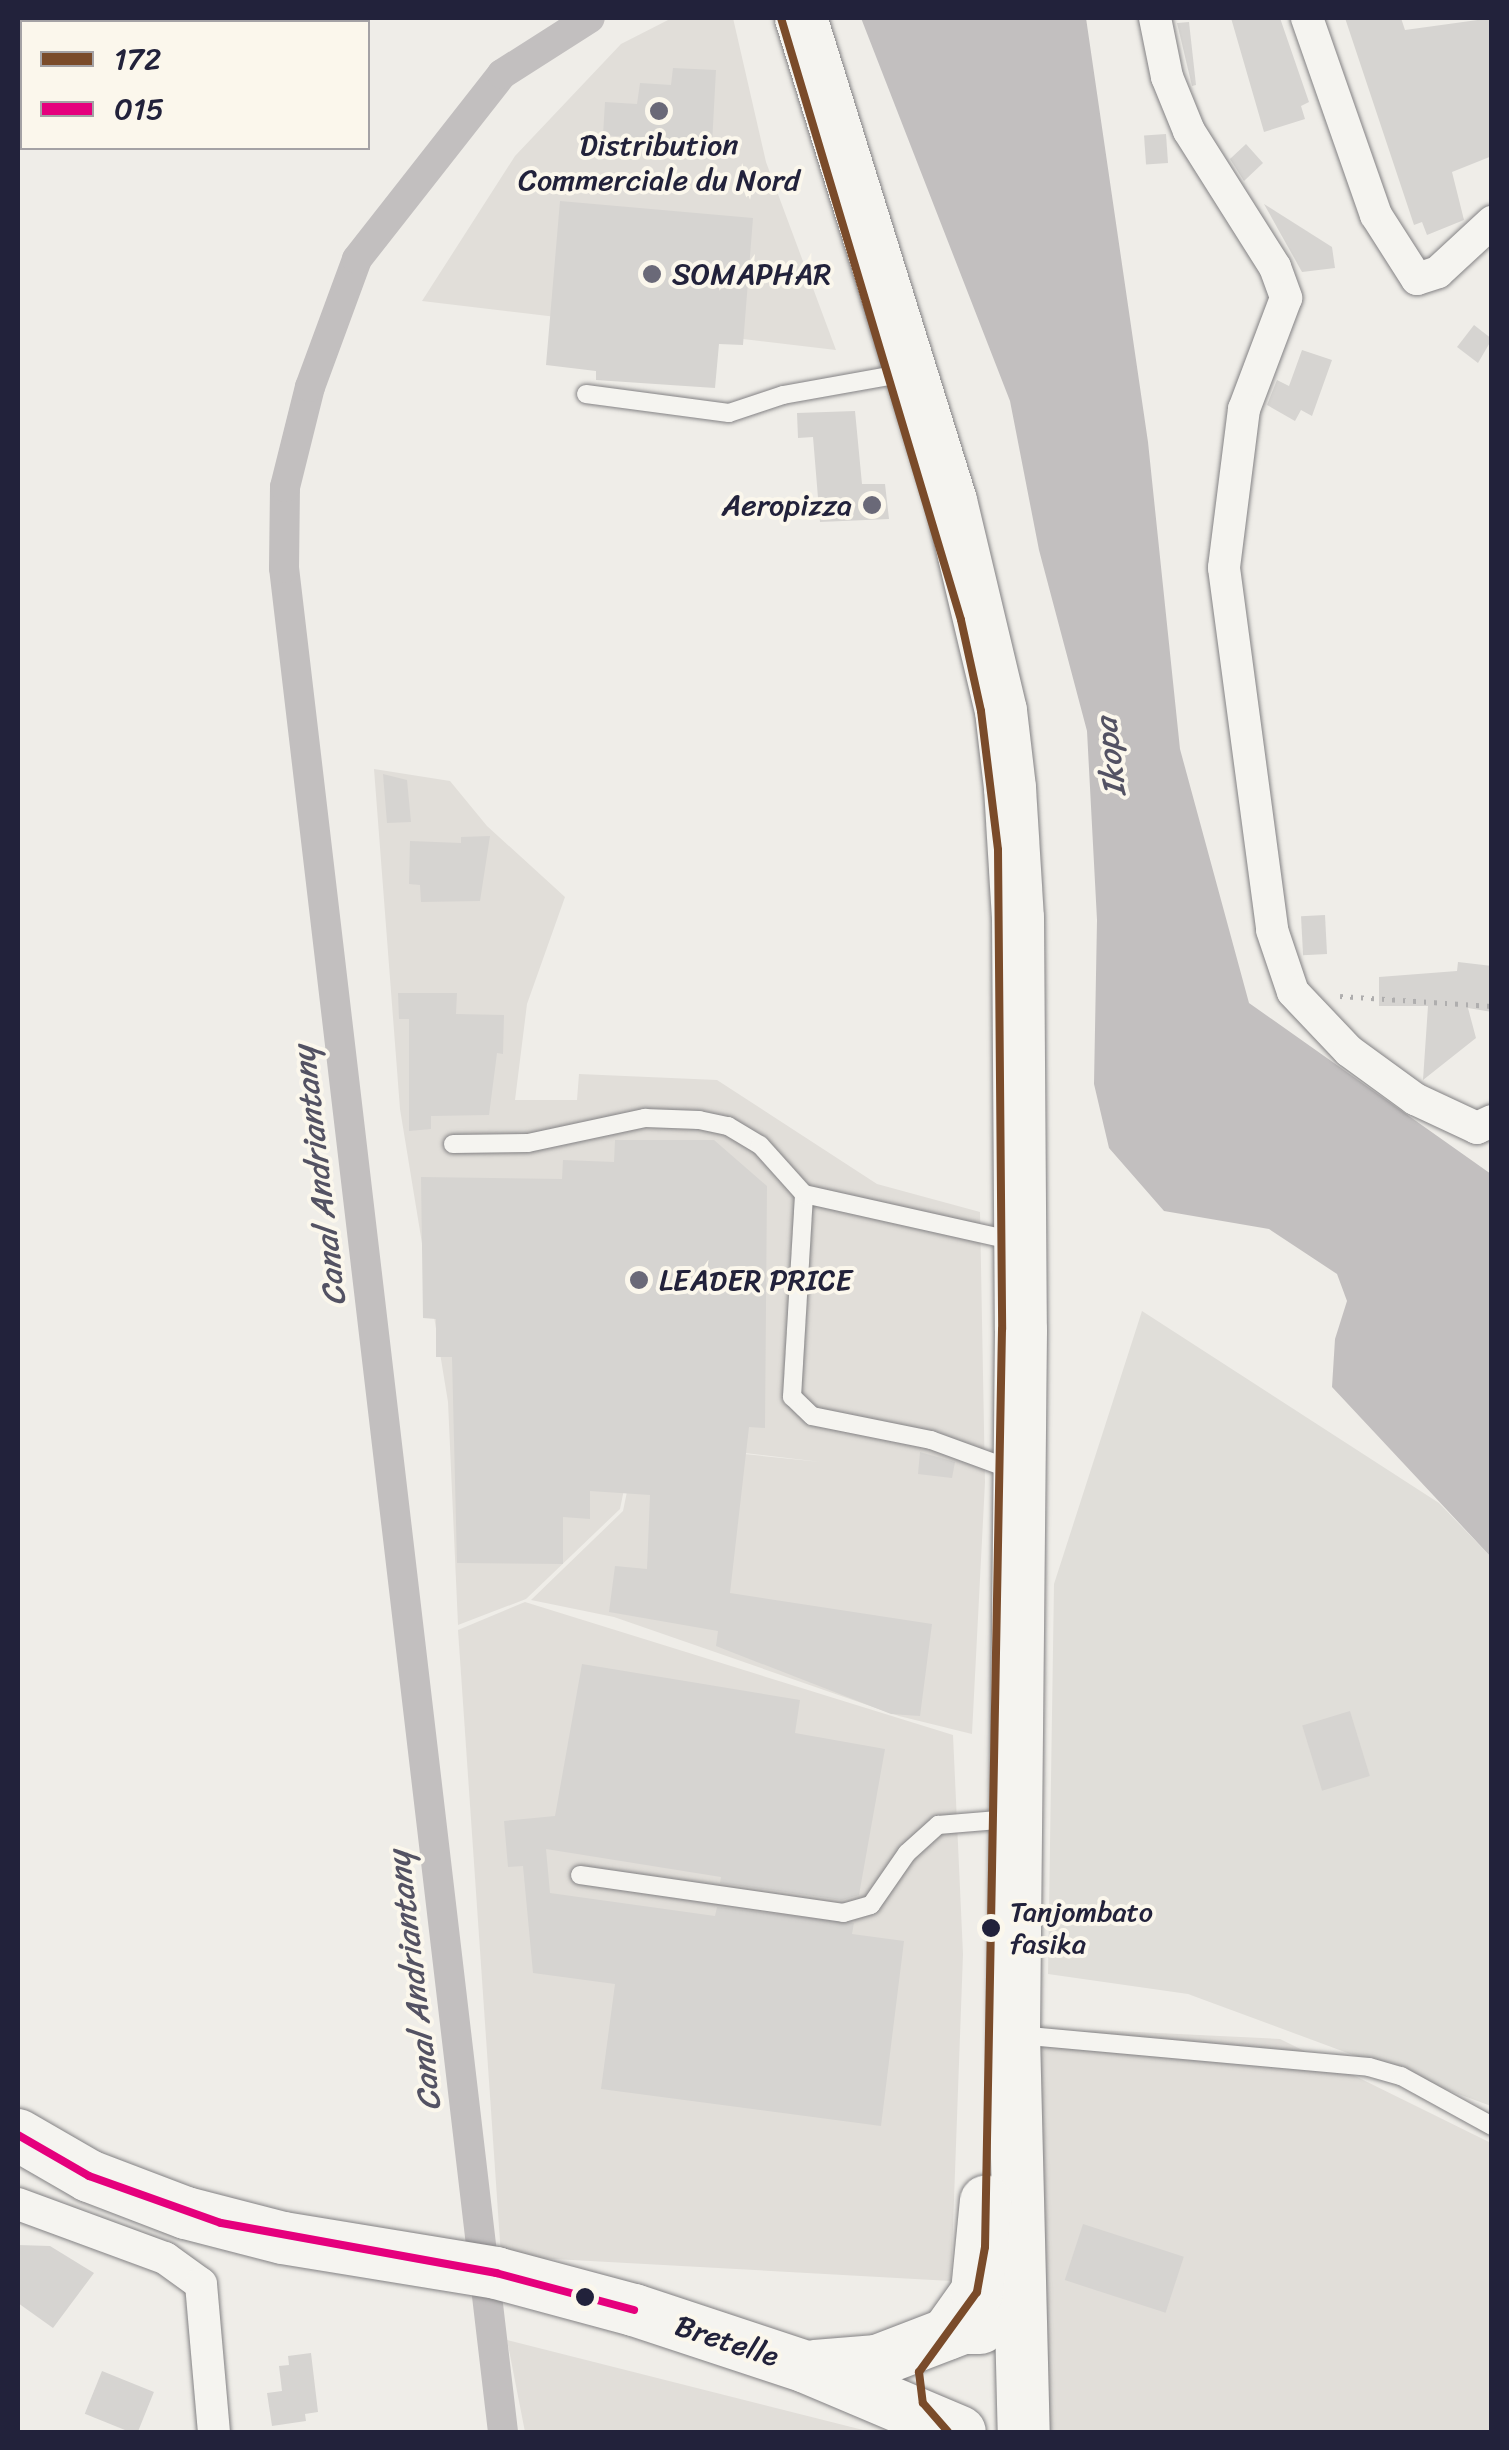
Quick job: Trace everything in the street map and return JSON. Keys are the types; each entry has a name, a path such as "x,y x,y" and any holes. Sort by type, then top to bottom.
{"main road":[{"path":"781,18 900,375 951,501 1001,711 1017,901 1002,2034 981,2276 971,2303 940,2338 919,2387 954,2428 1009,2419 1024,2398 1002,2034"},
{"path":"801,18 900,375 982,711 998,850 1011,1241"},
{"name":"Bretelle","path":"18,2135 89,2176 221,2223 496,2273 550,2288 806,2367 954,2428"},
{"path":"806,2367 877,2361 963,2328 996,2333 1020,2356 1024,2398"}],"street":[{"path":"1155,18 1167,77 1189,131 1275,267 1286,298 1244,409 1224,568 1253,819 1272,930 1293,992 1386,1083 1477,1128 1492,1120"},
{"path":"1307,18 1376,215 1417,279 1438,272 1492,222"},
{"path":"18,2204 165,2258 201,2284 214,2432"}],"lane":[{"path":"586,394 729,413 783,395 900,375"},
{"path":"453,1144 528,1143 644,1118 699,1120 728,1126 760,1145 804,1194 1011,1241"},
{"path":"804,1194 794,1406 1010,1469"},
{"path":"580,1875 843,1914 872,1905 907,1853 938,1825 1005,1819"},
{"path":"1002,2034 1369,2067 1401,2076 1492,2126"}],"path":[{"path":"1293,992 1492,1006"}],"shaded area":[{"path":"672,18 733,18 766,162 836,350 422,301 515,156 621,44"},
{"path":"374,769 450,781 487,826 565,897 527,1004 515,1100 577,1100 579,1074 717,1080 877,1184 980,1212 985,1482 972,1734 899,1716 614,1617 531,1600 623,1511 637,1443 821,1462 634,1440 620,1509 526,1599 458,1625 448,1402 400,1109"},
{"path":"1142,1311 1439,1503 1491,1557 1491,2106 1188,1994 1048,1974 1054,1584"},
{"path":"525,1602 953,1735 963,1954 951,2281 501,2256 458,1630"},
{"path":"1096,2030 1280,2039 1491,2143 1491,2432 1032,2432 1034,2035"},
{"path":"507,2340 871,2432 525,2432"}],"water":[{"name":"Ikopa","path":"861,18 1086,18 1148,442 1180,749 1249,1003 1491,1174 1491,1557 1332,1387 1335,1339 1347,1301 1337,1274 1269,1229 1164,1211 1109,1148 1094,1084 1097,920 1087,731 1039,550 1010,401"}],"building":[{"path":"1231,18 1280,18 1309,102 1301,106 1305,119 1264,132"},
{"path":"1345,18 1401,18 1405,30 1492,18 1492,156 1452,172 1464,220 1427,235 1422,222 1414,225"},
{"path":"1189,22 1196,85 1192,86 1177,23"},
{"name":"Distribution Commerciale du Nord","path":"673,68 716,70 712,144 603,135 605,102 637,104 640,83 671,85"},
{"path":"1166,134 1168,163 1146,164 1144,136"},
{"path":"1246,144 1263,163 1244,181 1230,159"},
{"name":"SOMAPHAR","path":"560,201 753,218 743,345 719,344 715,388 596,380 596,371 546,365"},
{"path":"1264,204 1332,247 1335,268 1302,272"},
{"path":"1474,325 1492,339 1478,363 1457,347"},
{"path":"1302,350 1332,360 1312,416 1301,410 1295,421 1267,405 1277,380 1289,386"},
{"path":"855,411 862,484 885,484 889,519 820,522 813,437 798,438 797,413"},
{"path":"383,774 407,780 411,822 387,823"},
{"path":"490,836 480,901 421,902 420,885 409,884 410,841 461,843 461,837"},
{"path":"1325,915 1327,954 1303,955 1301,916"},
{"path":"1458,962 1492,966 1492,1012 1468,1008 1476,1038 1423,1080 1428,1006 1379,1006 1379,977 1457,971"},
{"path":"398,993 457,993 456,1014 504,1015 503,1054 497,1053 489,1115 431,1116 431,1129 409,1131 409,1019 399,1019"},
{"name":"LEADER PRICE","path":"615,1140 714,1140 767,1186 765,1428 749,1427 730,1593 932,1624 920,1716 891,1714 716,1646 718,1631 609,1612 615,1566 647,1569 650,1495 590,1491 590,1519 563,1517 563,1564 457,1563 452,1357 436,1357 436,1319 423,1318 421,1177 562,1179 563,1160 614,1162"},
{"path":"920,1452 955,1462 952,1478 918,1474"},
{"path":"582,1664 800,1700 795,1733 885,1749 859,1895 842,1900 720,1883 721,1877 546,1849 550,1893 715,1916 717,1907 854,1923 852,1934 904,1941 881,2126 601,2089 615,1984 533,1973 523,1866 508,1867 504,1821 555,1816"},
{"path":"1350,1711 1370,1776 1322,1791 1302,1726"},
{"path":"1083,2224 1184,2257 1166,2313 1065,2280"},
{"path":"18,2245 50,2246 94,2273 53,2328 18,2303"},
{"path":"311,2353 318,2412 305,2414 306,2421 272,2426 267,2393 282,2391 279,2366 289,2365 288,2356"},
{"path":"102,2371 154,2392 138,2432 85,2414"}],"waterway":[{"name":"Canal Andriantany","path":"503,2432 284,568 285,487 310,387 357,259 502,74 590,18"}],"transit line":[{"name":"172","path":"781,18 961,620 981,711 998,850 1002,1329 985,2247 977,2292 919,2372 923,2403 948,2432"},
{"name":"015","path":"18,2135 89,2176 221,2223 496,2273 634,2310"}],"place":[{"name":"Distribution Commerciale du Nord","path":"659,111"},
{"name":"SOMAPHAR","path":"652,274"},
{"name":"Aeropizza","path":"872,505"},
{"name":"LEADER PRICE","path":"639,1280"},
{"name":"Tanjombato fasika","path":"991,1928"}]}
